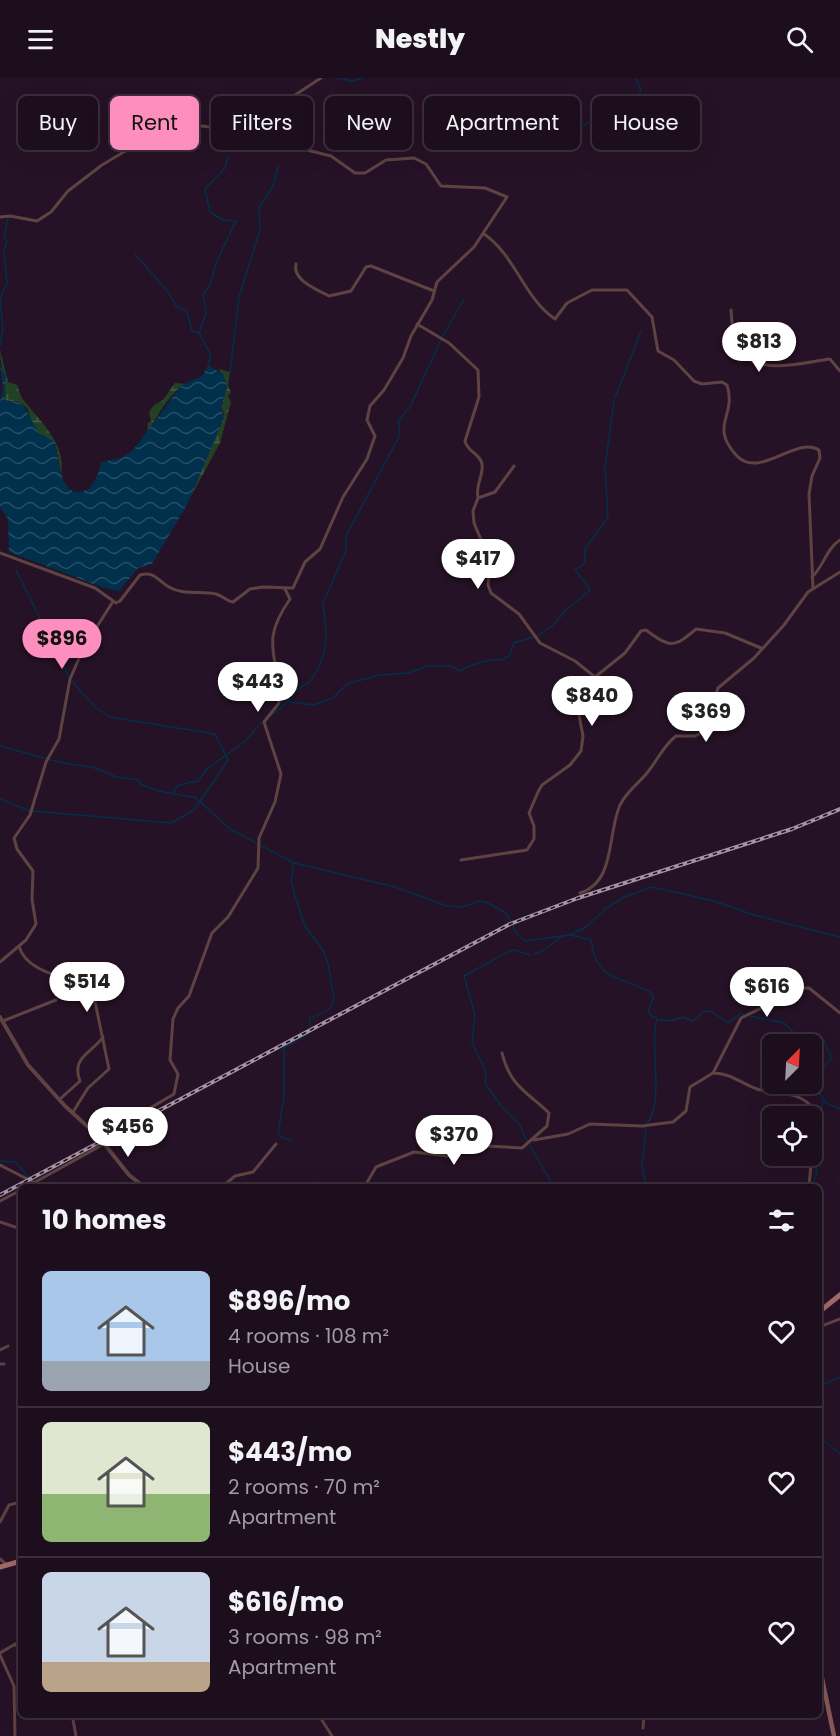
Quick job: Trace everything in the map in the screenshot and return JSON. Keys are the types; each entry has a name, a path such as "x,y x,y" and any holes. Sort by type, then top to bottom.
{"main road":[{"path":"822,1310 840,1295"},
{"path":"3,1565 18,1562"},
{"path":"822,1678 834,1736"}],"street":[{"path":"293,96 321,78"},
{"path":"0,217 10,216 37,221 51,212 68,192 106,162 148,142 165,143 191,127 211,127"},
{"path":"0,553 95,588 113,602 120,602 133,581 144,574 159,578 169,587 191,593 216,594 230,602 236,601 250,589 264,586 285,589 295,586 305,562 320,549 345,493 367,459 375,438 367,420 369,410 399,365 439,279 474,247 507,197 485,188 441,186 426,164 410,156 386,160 365,173 355,173 331,156 307,150"},
{"path":"484,234 511,262 534,297 555,319 567,303 592,290 604,288 627,290 652,317 658,351 674,360 694,381 702,384 722,382 727,385 729,404 722,428 723,435 742,461 753,464 806,447 819,450 820,458 812,476 809,494 813,588"},
{"path":"296,264 295,272 298,278 329,296 351,291 366,267 371,266 435,291"},
{"path":"731,310 737,346 754,361 778,366 830,359 840,371"},
{"path":"417,324 449,343 478,370 479,397 465,441 467,447 481,461 482,468 477,486 478,498 473,511 474,522 490,561 488,585 491,593 519,614 540,643 575,661 595,677"},
{"path":"478,498 495,492 514,466"},
{"path":"812,578 820,569 833,544 840,540"},
{"path":"580,893 591,890 597,885 608,861 616,815 630,789 647,773 676,736 695,736 703,732 718,688 740,671 784,624 813,588 840,572"},
{"path":"98,1136 101,1137 145,1113 174,1094 178,1074 170,1060 173,1019 178,1008 189,996 212,933 225,922 259,866 259,838 275,802 281,774 264,722 279,703 279,680 271,641 277,617 290,599 285,589"},
{"path":"0,963 33,931 36,924 32,899 34,876 29,863 15,846 14,838 30,816 46,762 59,739 68,682 84,647 113,602"},
{"path":"461,860 527,850 530,847 534,830 529,813 538,792 570,765 580,751 583,736 579,715 595,677 625,653 644,630 670,644 684,640 696,629 713,630 761,648"},
{"path":"19,946 23,955 47,973 90,986 109,1071 88,1088 72,1113"},
{"path":"366,1184 376,1167 411,1152 420,1151 447,1156 487,1146 515,1150 534,1140 568,1134 590,1124 642,1126 674,1122 686,1111 690,1087 714,1073 732,1032 743,1016 806,987 840,1012"},
{"path":"56,1000 1,1019 28,1065 59,1100 98,1136 122,1168 141,1184"},
{"path":"59,1100 80,1081 76,1071 78,1062 103,1037"},
{"path":"502,1053 508,1072 524,1093 550,1116 547,1126 534,1140"},
{"path":"714,1073 730,1076 758,1090 795,1095 810,1105 815,1122 809,1184"},
{"path":"0,1165 35,1183 104,1144"},
{"path":"228,1184 235,1176 253,1172 276,1144"},
{"path":"0,1201 18,1192"},
{"path":"0,1222 18,1228"},
{"path":"822,1326 840,1319"},
{"path":"0,1350 8,1346"},
{"path":"0,1522 9,1505 18,1503"},
{"path":"0,1559 3,1565"},
{"path":"17,1643 18,1651"},
{"path":"15,1736 14,1686 0,1654 17,1643"},
{"path":"73,1718 76,1736"},
{"path":"321,1718 332,1736"},
{"path":"643,1728 644,1718"}],"green space":[{"path":"0,350 8,382 17,385 22,398 56,443 62,463 61,475 57,450 39,433 31,421 28,409 20,402 4,400 5,387"},
{"path":"219,369 230,372 228,385 231,392 228,396 231,402 220,443 183,511 222,422 224,412 221,408 227,386"},
{"path":"175,383 187,384 170,397 147,433 148,423 151,421 149,412 154,405 163,400"}],"water":[{"path":"0,365 6,377 4,400 22,403 39,433 55,442 60,469 67,486 72,491 80,492 90,488 98,474 101,462 121,458 134,449 181,386 203,375 208,365 223,374 227,386 221,407 224,417 189,501 152,564 138,568 119,591 104,588 9,552 8,519 0,507 0,402 3,387"}],"waterway":[{"path":"337,78 352,81 362,78"},
{"path":"580,127 640,93 641,89 635,78"},
{"path":"208,365 211,355 199,333 206,313 203,295 210,285 216,263 236,221 223,220 210,212 205,189 225,168 228,156"},
{"path":"230,372 239,297 260,230 259,208 273,186 278,166"},
{"path":"0,346 3,329 0,299 7,283 4,251 7,241 4,236 8,218"},
{"path":"135,254 169,293 176,306 187,311 192,331 199,333"},
{"path":"443,336 464,299"},
{"path":"615,398 641,331"},
{"path":"323,603 346,551 346,536 400,435 398,421 410,407 441,340"},
{"path":"537,636 552,626 567,609 589,591 589,587 575,570 585,563 585,549 608,517 605,467 614,401"},
{"path":"16,570 69,677"},
{"path":"270,716 310,681 321,662 326,626 323,606"},
{"path":"289,702 314,705 333,698 347,684 379,675 408,673 427,666 451,666 460,671 480,662 501,660 509,656 514,643 533,637"},
{"path":"33,811 171,823 194,810 228,760 215,734 110,717 95,707 71,680"},
{"path":"173,793 178,785 198,781 206,770 245,741 263,721"},
{"path":"0,746 59,762 95,768 116,777 138,780 142,785 159,791 196,798 230,829 294,863 395,887 447,906 462,907 480,901 486,902 506,913 517,934 525,941 570,935 586,927 605,909 624,897 652,887 714,901 754,915 840,937"},
{"path":"0,799 30,811"},
{"path":"294,863 291,880 294,893 305,926 323,950 328,963 334,999 329,1009 310,1018 310,1027"},
{"path":"570,935 591,940 599,964 612,976 652,993 653,998 648,1012 655,1018 669,1021 683,1017 693,1021 703,1012 711,1011 728,1023 740,1014 784,1023 799,1038 822,1037 832,1059 824,1066 822,1083 818,1090 826,1103 840,1109"},
{"path":"535,954 561,937"},
{"path":"527,1141 520,1125 502,1107 485,1083 486,1071 472,1043 475,1015 464,976 510,951 515,950 530,955"},
{"path":"647,1124 655,1102 657,1019"},
{"path":"291,1140 282,1138 278,1134 284,1097 284,1048 312,1031"},
{"path":"813,1184 817,1172 815,1165 821,1159 817,1149 822,1145 819,1120 823,1101"},
{"path":"646,1127 642,1164 646,1184"},
{"path":"530,1145 552,1184"},
{"path":"0,1161 16,1162 29,1178"},
{"path":"822,1385 840,1377"},
{"path":"822,1440 840,1453"}],"railway":[{"path":"21,1184 510,924 578,898 792,829 840,809"},
{"path":"0,1195 18,1185"}]}
